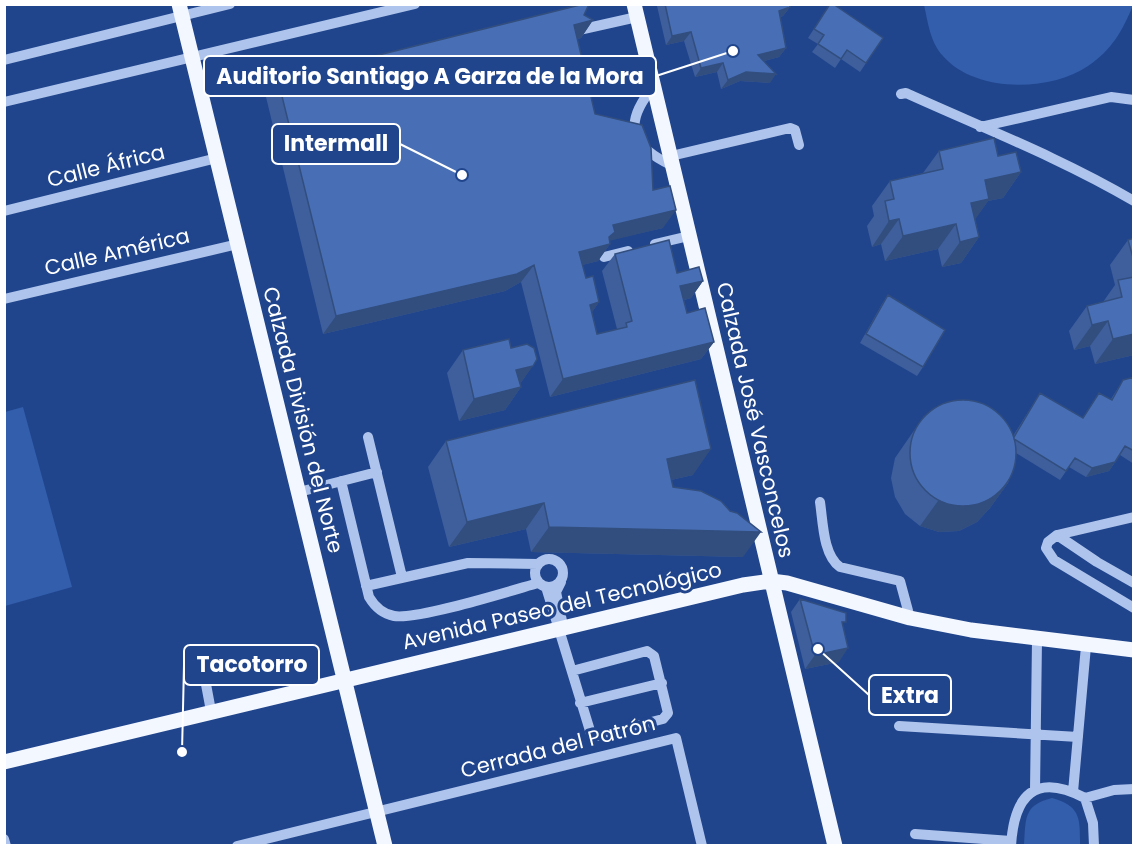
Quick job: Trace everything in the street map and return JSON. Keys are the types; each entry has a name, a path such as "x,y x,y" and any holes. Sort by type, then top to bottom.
{"main road":[{"name":"Calzada División del Norte","path":"180,10 385,846"},
{"name":"Calzada José Vasconcelos","path":"636,11 835,846"},
{"name":"Avenida Paseo del Tecnológico","path":"4,762 345,678 743,585 771,581 802,586 910,618 1037,640 1134,650"}],"street":[{"path":"4,60 180,10 230,4"},
{"path":"4,102 415,4"},
{"path":"579,30 636,11"},
{"path":"654,86 635,116 636,134 644,149 672,161 790,128 795,130 799,145"},
{"path":"902,94 906,93 1073,166 1134,201"},
{"path":"980,127 1111,97 1134,100"},
{"name":"Calle África","path":"4,211 217,158"},
{"path":"604,257 689,236"},
{"name":"Calle América","path":"4,299 238,244"},
{"path":"368,437 402,577"},
{"path":"299,492 377,472"},
{"path":"341,481 366,586 374,606 388,614 405,616 542,585 556,586 561,582"},
{"path":"820,502 829,552 834,563 840,567 900,581 910,618"},
{"path":"1134,517 1057,535 1048,542 1046,548 1054,560 1134,608"},
{"path":"1057,535 1096,562 1134,583"},
{"path":"560,628 556,592 561,582 563,567 558,561 544,559 538,564 535,577 542,585 560,628 587,728 591,734 597,736 663,719 668,713 669,706 654,656 647,651 572,671"},
{"path":"366,586 468,563 538,564"},
{"path":"1035,790 1037,640"},
{"path":"1073,792 1086,646"},
{"path":"211,711 205,679 294,656 298,659 306,688"},
{"path":"580,703 662,683"},
{"path":"899,726 1078,737"},
{"name":"Cerrada del Patrón","path":"376,811 676,738 702,846"},
{"path":"915,834 1011,843 1020,803 1035,790 1050,788 1073,792 1084,798 1093,823 1094,846"},
{"path":"1084,798 1114,790 1134,789"},
{"path":"237,846 376,811"},
{"path":"4,838 6,846"}],"shaded area":[{"path":"924,4 1133,5 1116,39 1088,66 1054,81 1013,85 974,77 957,68 943,56 932,38"},
{"path":"23,407 72,587 5,606 5,412"},
{"path":"1052,798 1069,805 1077,815 1080,845 1024,845 1028,814 1036,805"}],"building":[{"path":"589,4 584,15 593,20 574,25 595,114 642,125 651,148 653,190 670,186 676,210 613,225 615,232 609,237 610,244 579,252 586,278 593,276 599,302 590,305 597,334 627,327 626,323 632,321 615,254 669,240 677,273 699,267 703,281 680,286 687,313 705,308 714,342 563,379 534,265 517,274 336,316 278,80"},
{"path":"665,4 789,4 790,7 779,11 786,48 758,55 776,74 746,72 728,80 723,63 701,68 691,32 672,36"},
{"path":"830,4 883,38 866,63 847,50 841,59 818,44 824,35 814,29"},
{"path":"994,138 998,156 1016,152 1021,172 985,180 989,199 971,203 979,237 960,242 956,224 903,236 899,219 889,221 885,201 894,199 890,181 943,169 939,151"},
{"path":"1134,238 1134,261 1128,240"},
{"path":"1134,277 1134,334 1113,339 1108,321 1092,325 1087,306 1122,297 1118,280"},
{"path":"888,295 945,330 923,367 866,334"},
{"path":"509,339 511,348 527,344 534,348 537,359 533,366 516,370 521,387 474,399 463,350"},
{"path":"1134,377 1134,451 1125,446 1115,462 1092,468 1075,458 1066,471 1014,439 1040,393 1083,418 1099,393 1112,400 1123,380"},
{"path":"695,380 711,449 667,459 673,487 701,491 721,501 730,511 737,513 761,532 549,527 544,503 467,522 446,441"},
{"path":"963,400 983,404 1001,415 1012,433 1016,453 1012,473 1001,491 983,502 963,506 943,502 925,491 914,473 910,453 914,433 925,415 943,404"},
{"path":"800,599 846,613 846,622 842,622 848,648 815,655"}],"place":[{"name":"Auditorio Santiago A Garza de la Mora","path":"733,51"},
{"name":"Intermall","path":"462,175"},
{"name":"Extra","path":"818,649"},
{"name":"Tacotorro","path":"182,752"}]}
